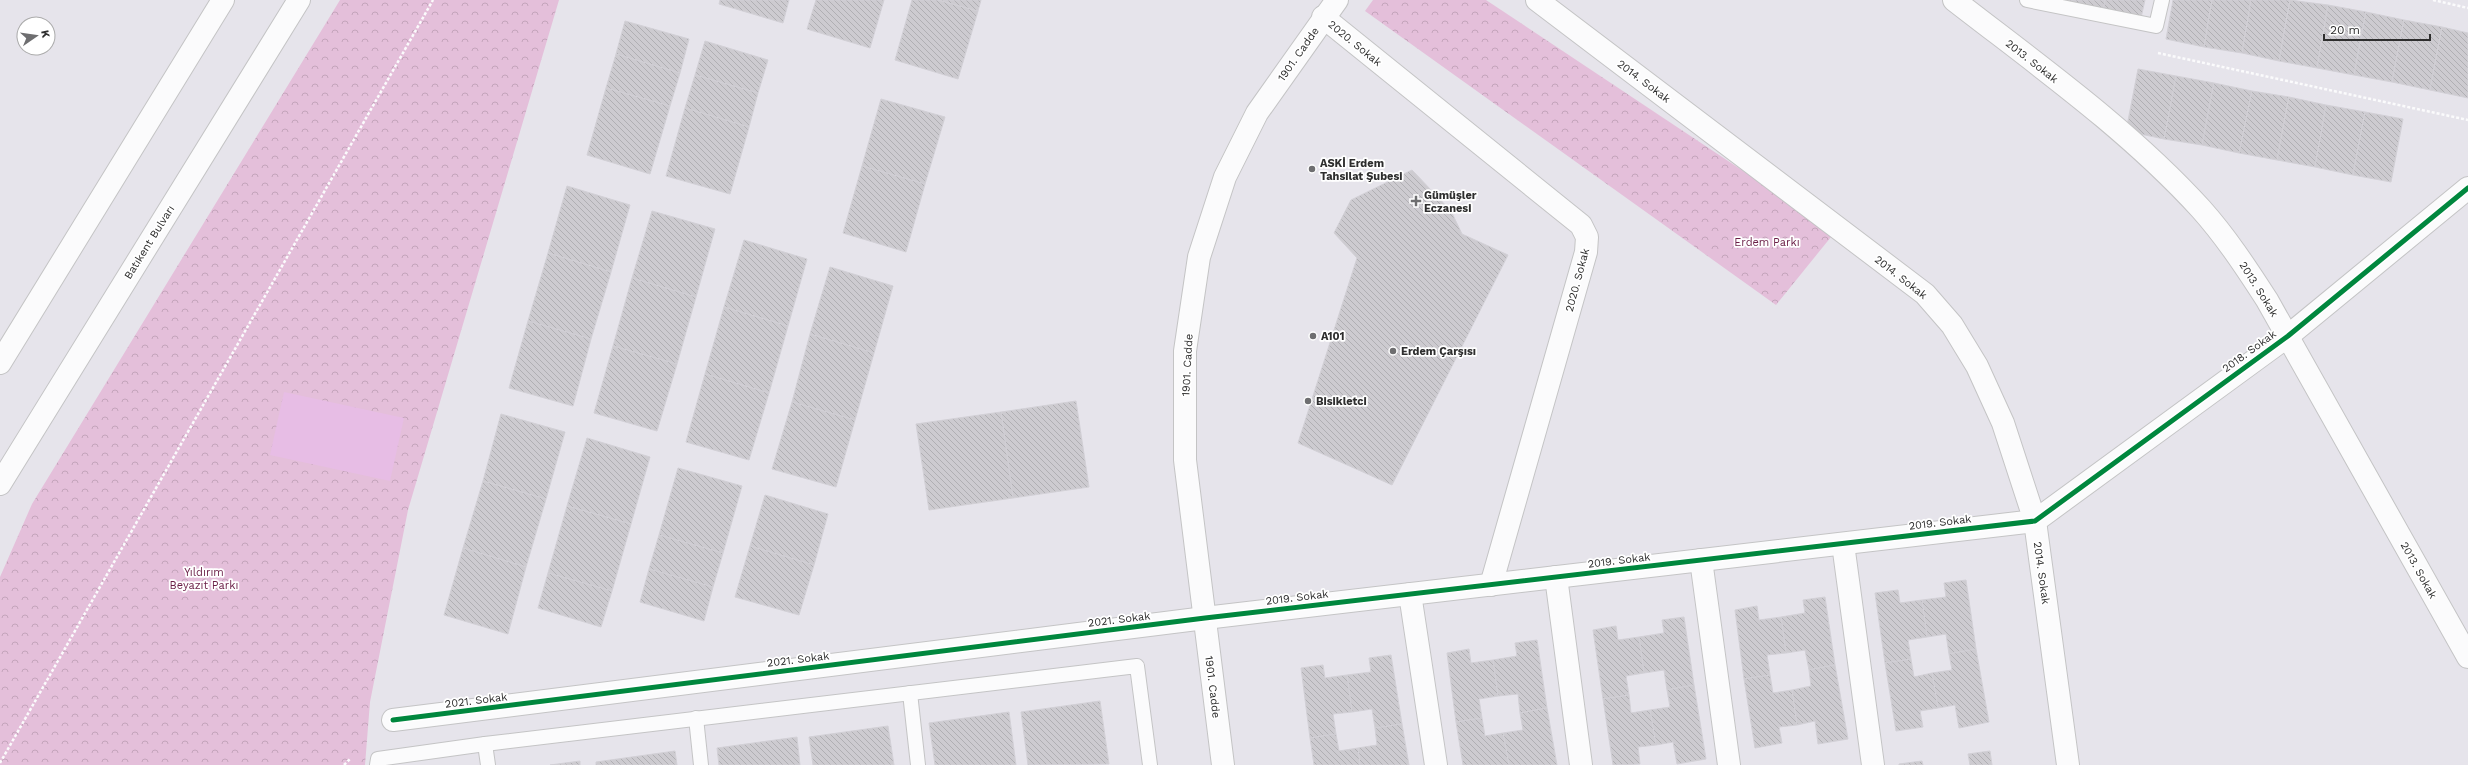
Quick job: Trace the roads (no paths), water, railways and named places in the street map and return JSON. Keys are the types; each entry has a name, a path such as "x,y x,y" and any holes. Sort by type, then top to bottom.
{"street":[{"path":"0,363 223,0"},
{"name":"Batıkent Bulvarı","path":"0,484 299,0"},
{"name":"1901. Cadde","path":"1223,765 1185,460 1185,351 1199,257 1225,177 1257,113 1323,17 1337,0"},
{"name":"2014. Sokak","path":"1537,0 1924,294 1952,325 1977,366 2003,423 2035,521 2068,765"},
{"name":"2013. Sokak","path":"1954,0 2114,125 2202,210 2239,257 2288,336 2468,657"},
{"name":"2020. Sokak","path":"1323,17 1581,225 1587,237 1586,252 1491,585"},
{"name":"2018. Sokak","path":"2035,521 2288,336 2468,188"},
{"name":"2019. Sokak","path":"1205,618 2035,521"},
{"path":"1844,544 1873,765"},
{"path":"1701,560 1729,765"},
{"path":"1556,577 1581,765"},
{"path":"1410,594 1436,765"},
{"name":"2021. Sokak","path":"393,720 1205,618"}],"lane":[{"path":"2026,0 2156,26 2162,0"},
{"path":"377,765 378,759 485,744 1137,666 1150,765"},
{"path":"910,693 918,765"},
{"path":"696,718 701,765"},
{"path":"485,744 488,765"}],"place":[{"name":"ASKİ Erdem Tahsilat Şubesi","path":"1312,169"},
{"name":"Gümüşler Eczanesi","path":"1416,201"},
{"name":"A101","path":"1313,336"},
{"name":"Erdem Çarşısı","path":"1393,351"},
{"name":"Bisikletci","path":"1308,401"}],"park label":[{"name":"Erdem Parkı","path":"1767,242"},
{"name":"Yıldırım Beyazıt Parkı","path":"204,578"}]}
